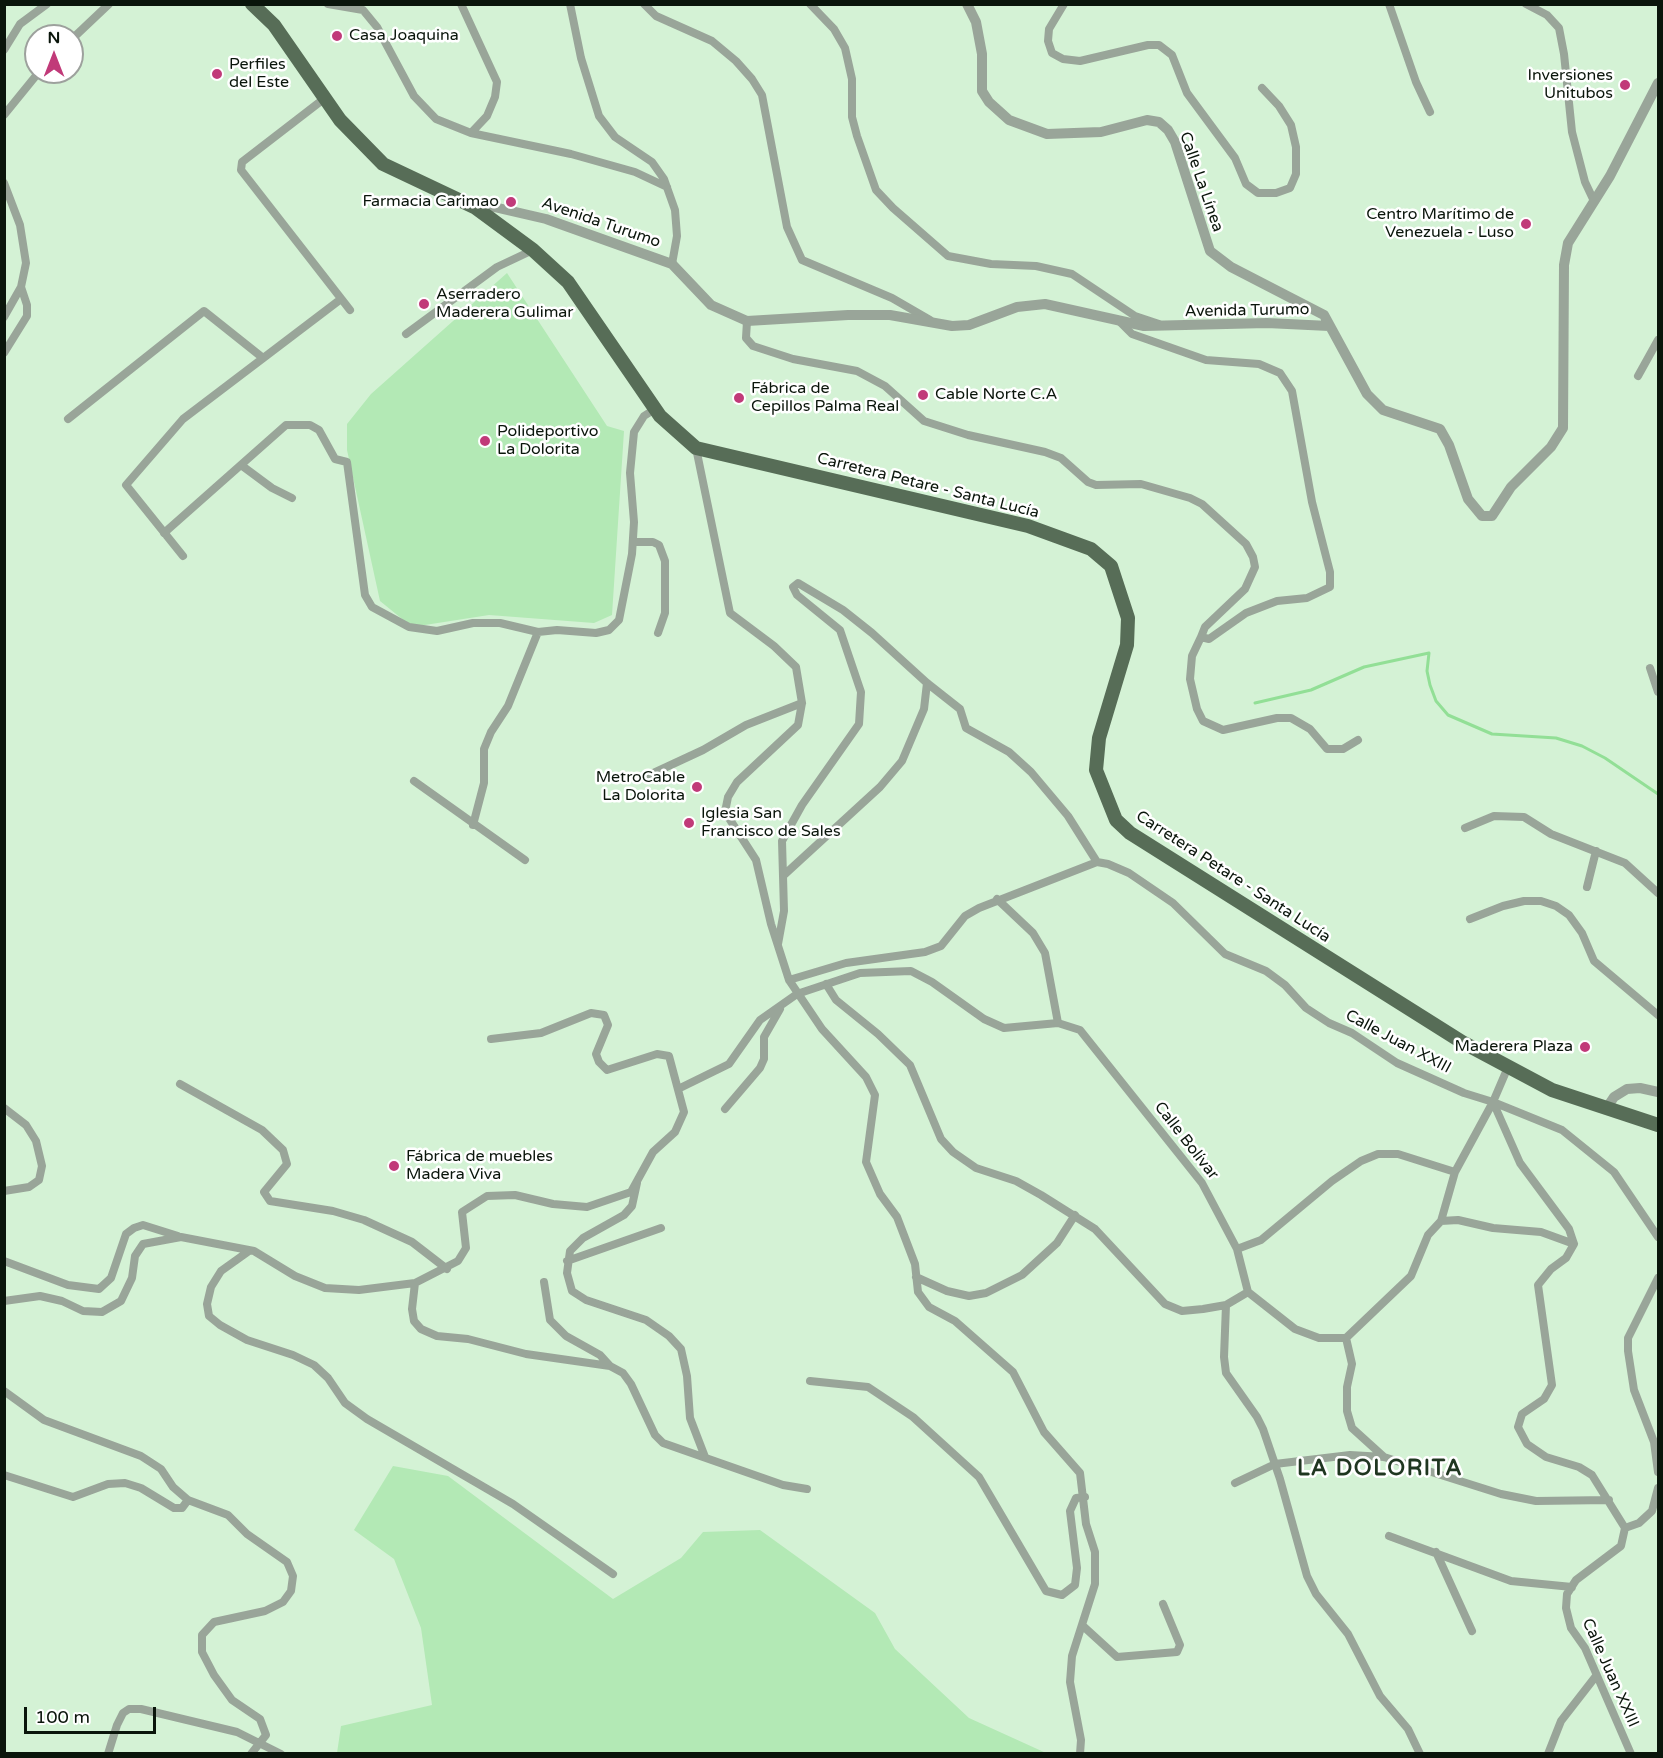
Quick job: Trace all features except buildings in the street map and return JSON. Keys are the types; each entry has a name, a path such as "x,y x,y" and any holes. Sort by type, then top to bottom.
{"main road":[{"path":"252,4 274,25 340,120 382,164 476,208 533,250 568,282 655,409 696,448"},
{"name":"Carretera Petare - Santa Lucía","path":"696,448 1028,526 1091,549 1111,566 1128,618 1127,645 1099,738 1096,770 1116,820 1130,833 1462,1042 1552,1090 1659,1125"}],"street":[{"path":"4,50 20,24 47,4"},
{"path":"84,28 109,4"},
{"path":"328,4 363,10 377,27 414,96 436,119 471,133 571,154 634,172 667,188"},
{"path":"461,4 497,82 495,97 487,116 471,133"},
{"path":"570,4 599,116 615,137 652,162 667,188 675,210 677,236 672,264"},
{"path":"644,4 656,16 712,41 736,61 762,95 787,227 802,260 892,298 933,322"},
{"path":"810,4 834,29 845,48 852,79 852,117 857,136 876,190 893,208 948,256 991,264 1036,266 1072,274 1135,316 1171,327"},
{"name":"Calle La Línea","path":"967,4 976,22 982,54 982,91 989,102 1009,120 1047,134 1101,132 1147,120 1159,122 1168,130 1175,142 1210,251 1231,267 1315,309 1324,315 1329,326"},
{"path":"1064,4 1049,29 1048,41 1052,53 1064,59 1080,61 1148,45 1159,45 1172,56 1187,93 1235,158 1246,184 1258,194 1276,194 1290,188 1296,174 1296,147 1291,125 1280,106 1262,88"},
{"path":"1389,4 1416,82 1430,112"},
{"path":"1526,4 1547,15 1559,28 1572,132 1585,182 1593,199 1610,176 1659,82"},
{"path":"4,115 29,84"},
{"path":"325,99 242,162 241,170 350,310"},
{"path":"4,183 20,225 26,263 21,287 4,317"},
{"name":"Avenida Turumo","path":"476,208 494,207 546,219 672,264 711,305 747,321 890,315 952,326 969,325 1017,307 1045,304 1144,326 1267,323 1329,326 1367,394 1383,410 1440,429 1449,445 1468,499 1482,516 1492,516 1511,486 1551,447 1563,428 1564,265 1568,243 1593,199"},
{"path":"406,334 497,267 533,250"},
{"path":"4,353 27,316 27,305 21,287"},
{"path":"183,556 126,485 183,419 341,299"},
{"path":"68,419 204,311 263,358"},
{"path":"1117,320 1132,334 1206,360 1259,364 1280,373 1292,391 1311,502 1330,572 1330,587 1307,598 1277,601 1246,613 1209,639 1201,637"},
{"path":"747,321 746,338 753,346 793,359 857,371 885,386 924,421 968,435 1045,452 1061,458 1088,482 1096,485 1141,484 1190,498 1202,504 1246,544 1254,557 1255,567 1245,589 1205,627 1192,656 1190,679 1197,709 1203,721 1223,730 1277,718 1291,718 1310,729 1327,749 1342,749 1358,740"},
{"path":"1638,376 1659,340"},
{"path":"164,533 286,425 310,424 319,430 335,459 347,462 365,595 372,608 409,627 437,631 473,623 500,623 538,632 557,630 596,633 609,630 619,620 633,542 630,473 634,432 644,416 655,409"},
{"path":"696,448 730,613 774,646 796,667 802,703 798,725 737,782 728,797 725,812 756,860 789,980 822,1029 866,1077 875,1095 866,1162 880,1194 897,1217 915,1264 918,1292 929,1308 956,1321 1013,1372 1044,1432 1080,1473 1085,1497 1086,1524 1095,1552 1095,1584 1072,1656 1070,1682 1081,1740 1080,1754"},
{"path":"241,465 272,488 292,498"},
{"path":"633,542 653,542 660,545 664,561 665,613 658,633"},
{"path":"778,945 784,911 782,841 802,805 859,724 861,692 840,630 797,595 793,587 798,583 843,610 960,709 966,728 1009,752 1031,772 1068,816 1097,862 998,900 965,916 941,946 925,952 846,963 789,980"},
{"path":"473,825 484,783 484,749 491,732 508,706 538,632"},
{"path":"1650,668 1659,692"},
{"path":"784,875 880,788 902,762 924,709 927,683"},
{"path":"647,776 703,750 746,725 802,703"},
{"path":"414,782 525,860"},
{"path":"1465,828 1488,818 1517,816 1551,834 1596,851 1634,869 1659,893"},
{"path":"1587,887 1596,851"},
{"name":"Calle Juan XXIII","path":"1097,862 1129,873 1173,903 1225,954 1266,971 1285,985 1306,1008 1329,1023 1352,1033 1397,1063 1464,1093 1493,1102 1562,1130 1614,1172 1659,1238"},
{"path":"678,1089 729,1064 760,1020 797,994 860,973 910,971 932,982 984,1019 1004,1028 1058,1023 1045,953 1033,933 998,900"},
{"path":"1470,919 1503,906 1524,901 1541,900 1556,906 1569,915 1582,933 1594,962 1659,1015"},
{"path":"826,984 836,1000 878,1034 910,1065 941,1139 953,1152 976,1168 1016,1181 1095,1229 1165,1304 1182,1311 1226,1305 1248,1292 1295,1329 1319,1338 1346,1338 1411,1276 1428,1234 1441,1221 1455,1172 1493,1102 1508,1067"},
{"path":"725,1109 760,1068 764,1059 764,1037 782,1006"},
{"path":"4,1261 68,1285 99,1289 111,1278 126,1234 143,1225 182,1237 249,1251 295,1276 325,1288 359,1290 415,1283 447,1269 458,1261 466,1248 462,1212 487,1196 515,1195 553,1204 587,1207 631,1192 653,1152 675,1132 684,1112 669,1056 657,1054 607,1070 599,1062 596,1054 608,1025 604,1015 591,1012 541,1033 490,1039"},
{"name":"Calle Bolívar","path":"1058,1023 1080,1030 1202,1183 1237,1250 1248,1292"},
{"path":"180,1084 262,1130 283,1150 287,1164 264,1192 270,1201 333,1211 364,1220 412,1242 447,1269"},
{"path":"1606,1109 1614,1097 1627,1089 1640,1088 1659,1092"},
{"path":"1389,1536 1512,1581 1572,1587 1590,1567 1621,1546 1624,1528 1592,1475 1579,1467 1546,1457 1527,1444 1518,1427 1522,1414 1544,1399 1552,1385 1539,1285 1551,1269 1566,1258 1574,1244 1569,1229 1520,1163 1493,1102"},
{"path":"4,1108 26,1125 36,1141 42,1166 39,1180 29,1187 4,1191"},
{"path":"1237,1250 1261,1240 1332,1181 1361,1161 1378,1154 1398,1154 1455,1172"},
{"path":"637,1180 632,1206 624,1215 583,1238 570,1251 567,1273 572,1291 586,1300 646,1320 669,1336 681,1349 686,1362 690,1418 705,1457"},
{"path":"916,1276 946,1291 969,1296 986,1293 1022,1275 1057,1243 1075,1215"},
{"path":"1441,1221 1458,1220 1493,1228 1541,1232 1574,1244"},
{"path":"567,1261 661,1228"},
{"path":"4,1301 40,1296 62,1301 82,1311 102,1312 121,1301 132,1278 135,1256 143,1244 182,1237"},
{"path":"249,1251 221,1271 211,1287 207,1304 209,1316 247,1340 293,1355 314,1365 328,1378 345,1403 367,1419 504,1498 613,1574"},
{"path":"1659,1278 1628,1338 1634,1390 1654,1442 1659,1472"},
{"path":"544,1282 550,1320 566,1336 600,1355 610,1366 622,1373 631,1384 655,1435 663,1443 783,1485 807,1489"},
{"path":"415,1283 412,1309 414,1321 421,1329 437,1336 468,1339 526,1354 610,1366"},
{"path":"1226,1305 1224,1357 1226,1372 1257,1417 1275,1464 1308,1576 1316,1594 1348,1634 1380,1696 1408,1729 1420,1754"},
{"path":"1346,1338 1352,1364 1347,1387 1352,1428 1384,1457"},
{"path":"810,1381 868,1387 921,1425 979,1477 1046,1591 1062,1595 1075,1585 1077,1568 1070,1511 1076,1498 1085,1497"},
{"path":"4,1391 44,1420 141,1456 161,1468 174,1487 188,1500 228,1515 247,1534 287,1563 293,1576 291,1591 283,1602 265,1611 214,1622 202,1635 202,1652 214,1675 232,1700 260,1719 266,1735 251,1754"},
{"path":"1235,1483 1275,1464 1350,1455 1384,1457 1501,1494 1536,1501 1609,1500"},
{"path":"4,1475 73,1497 108,1484 125,1483 141,1488 174,1508 182,1508 188,1500"},
{"path":"1624,1528 1639,1523 1652,1510 1659,1488"},
{"path":"1436,1552 1472,1631"},
{"name":"Calle Juan XXIII","path":"1572,1587 1567,1594 1566,1608 1571,1628 1585,1648 1631,1754"},
{"path":"1083,1626 1117,1657 1176,1652 1180,1645 1163,1604"},
{"path":"1548,1754 1561,1722 1596,1676"},
{"path":"108,1754 117,1725 123,1713 129,1709 141,1709 237,1732 281,1754"}],"green space":[{"name":"Polideportivo La Dolorita","path":"507,273 607,426 624,431 612,615 594,623 489,615 412,627 380,601 347,450 347,424 371,394"},
{"path":"393,1466 448,1476 613,1599 681,1558 703,1532 760,1530 875,1613 895,1649 969,1718 1046,1753 337,1753 341,1726 432,1705 421,1628 394,1559 354,1530"}],"waterway":[{"path":"1255,703 1311,690 1364,667 1429,653 1427,671 1430,685 1436,701 1448,715 1492,734 1556,738 1582,746 1605,758 1658,794"}],"place":[{"name":"Casa Joaquina","path":"337,36"},
{"name":"Perfiles del Este","path":"217,74"},
{"name":"Inversiones Unitubos","path":"1625,85"},
{"name":"Farmacia Carimao","path":"511,202"},
{"name":"Centro Marítimo de Venezuela - Luso","path":"1526,224"},
{"name":"Aserradero Maderera Gulimar","path":"424,304"},
{"name":"Cable Norte C.A","path":"923,395"},
{"name":"Fábrica de Cepillos Palma Real","path":"739,398"},
{"name":"Polideportivo La Dolorita","path":"485,441"},
{"name":"MetroCable La Dolorita","path":"697,787"},
{"name":"Iglesia San Francisco de Sales","path":"689,823"},
{"name":"Maderera Plaza","path":"1585,1047"},
{"name":"Fábrica de muebles Madera Viva","path":"394,1166"}],"district":[{"name":"LA DOLORITA","path":"1380,1469"}]}
